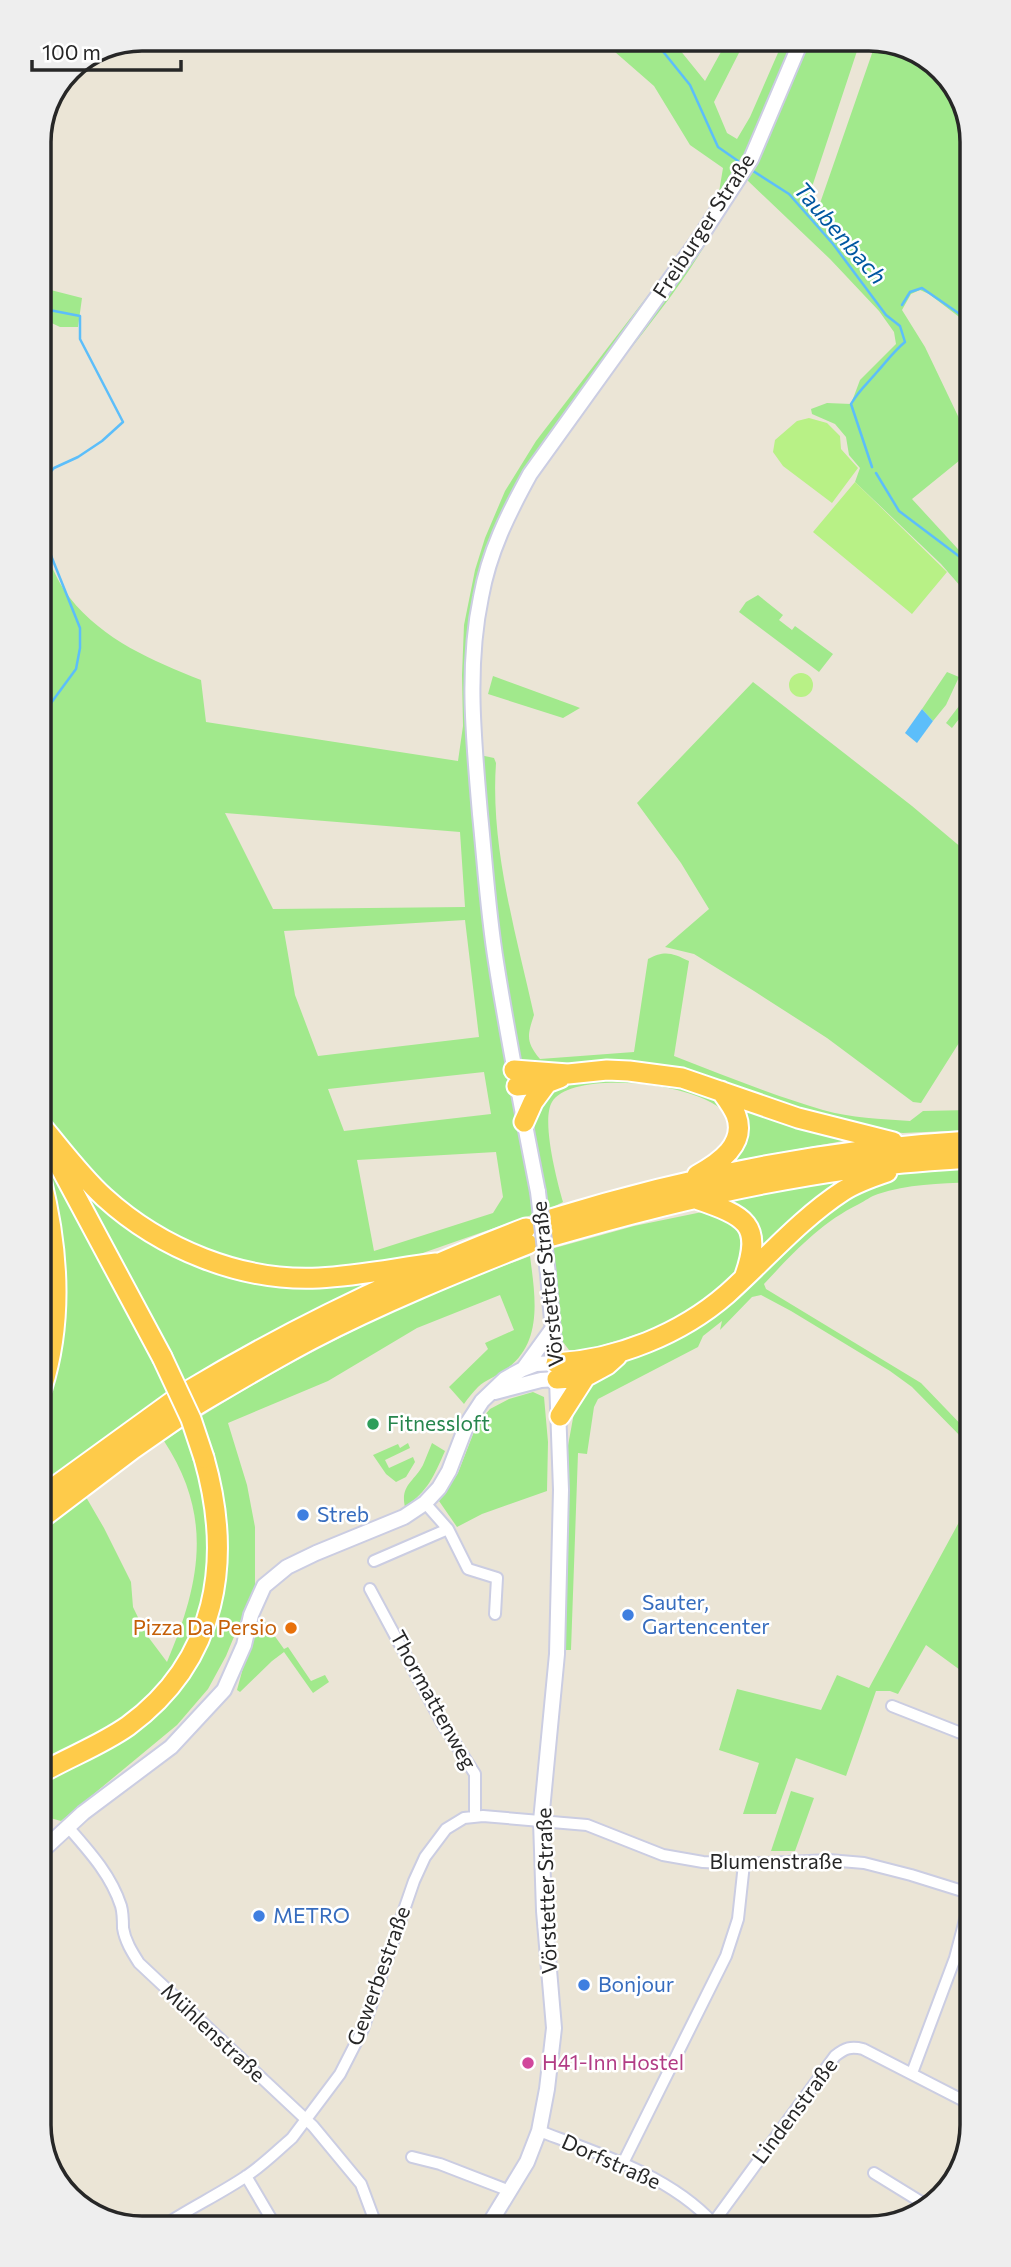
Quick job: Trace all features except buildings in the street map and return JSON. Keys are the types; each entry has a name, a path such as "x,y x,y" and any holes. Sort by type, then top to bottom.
{"highway":[{"path":"516,1078 607,1070 682,1078 910,1154"},
{"path":"524,1122 533,1101 547,1083 568,1074"},
{"path":"516,1078 547,1083"},
{"path":"681,1183 718,1163 735,1144 738,1132 736,1114 722,1091"},
{"path":"51,1137 104,1197 128,1217 187,1252 225,1265 256,1274 317,1278 436,1263"},
{"path":"960,1143 910,1154 852,1169 677,1202 608,1220 552,1228 681,1183 784,1162 856,1151 910,1154 960,1157"},
{"path":"51,1151 162,1357 186,1409 204,1458 215,1500 219,1560 210,1609 192,1654 165,1691 140,1716 113,1736 53,1761"},
{"path":"557,1371 573,1362 623,1351 669,1332 693,1318 712,1306 818,1209 844,1190 910,1154"},
{"path":"695,1199 732,1213 748,1226 753,1243 744,1278"},
{"path":"51,1232 55,1253 56,1311 51,1344"},
{"path":"51,1490 301,1326 436,1263 527,1236 184,1404 132,1449 51,1511"},
{"path":"560,1416 584,1377 607,1365 623,1351"},
{"path":"557,1371 584,1377"}],"street":[{"name":"Freiburger Straße","path":"583,400 699,239 751,159 797,51"},
{"name":"Vörstetter Straße","path":"496,2216 527,2162 539,2131 554,2028 544,1911 541,1821 557,1654 560,1416 538,1192 496,960 480,809 472,670 475,629 494,546 507,515 530,474 583,400"},
{"path":"523,1369 553,1328"},
{"path":"51,1843 94,1805 171,1747 224,1690 244,1645 251,1615 264,1586 287,1567 404,1517 425,1503 439,1488 449,1471 475,1409 490,1393 505,1379 536,1364 557,1371"},
{"path":"490,1393 541,1380 557,1371"},
{"path":"425,1503 448,1530 468,1569 497,1578 495,1614"},
{"path":"374,1561 448,1530"},
{"name":"Thormattenweg","path":"370,1589 442,1723 475,1774 475,1816"},
{"path":"892,1706 960,1733"},
{"path":"475,1816 541,1821"},
{"name":"Gewerbestraße","path":"177,2216 246,2176 292,2138 340,2074 363,2029 425,1857 446,1829 464,1818 475,1816"},
{"name":"Blumenstraße","path":"541,1821 587,1825 668,1857 744,1864 829,1860 864,1863 960,1889"},
{"name":"Mühlenstraße","path":"68,1827 93,1856 113,1886 122,1908 124,1931 130,1951 139,1963 306,2119 362,2184 373,2216"},
{"path":"623,2163 726,1956 738,1919 744,1864"},
{"path":"912,2073 960,1939"},
{"name":"Lindenstraße","path":"720,2216 835,2056 844,2049 854,2046 863,2049 960,2099"},
{"name":"Dorfstraße","path":"539,2131 623,2163 671,2190 706,2216"},
{"path":"412,2157 440,2164 510,2191"},
{"path":"874,2173 919,2201"},
{"path":"246,2176 270,2216"}],"green space":[{"path":"614,51 681,51 705,81 721,51 740,51 714,102 727,133 737,139 750,117 779,51 857,51 808,199 818,209 873,51 887,52 915,63 945,91 959,124 960,318 920,290 911,294 902,310 925,347 960,420 960,460 912,499 960,551 960,586 941,564 855,482 860,468 849,455 846,437 835,424 812,414 811,409 827,403 851,404 860,380 896,344 894,332 879,311 830,259 746,179 673,293 562,436 540,470 503,541 490,580 480,645 480,755 494,758 496,763 495,794 501,858 512,922 534,1015 529,1034 530,1043 540,1059 634,1052 648,959 659,954 673,954 689,961 674,1056 785,1098 844,1115 910,1121 923,1111 960,1110 960,1130 903,1133 873,1130 860,1138 698,1167 727,1142 728,1119 715,1105 694,1095 669,1088 640,1084 585,1085 564,1091 552,1102 548,1122 551,1151 563,1202 397,1262 392,1276 51,1483 51,565 65,592 98,626 147,657 201,680 206,722 458,761 463,726 464,625 475,570 505,491 536,441 695,234 719,192 723,168 690,145 654,86","holes":["225,813 460,832 465,907 273,909","465,920 479,1037 318,1056 295,995 284,931","484,1072 491,1114 344,1131 328,1089","496,1152 503,1197 493,1213 374,1251 357,1160"]},
{"path":"51,290 82,298 78,327 60,327 51,323"},
{"path":"809,418 827,423 840,436 841,449 858,468 832,503 783,466 773,452 775,440 797,421"},
{"path":"855,482 947,572 912,614 813,532"},
{"path":"758,595 783,615 779,620 792,630 795,626 833,654 819,672 739,612 746,602"},
{"path":"947,672 959,677 946,705 933,721 922,709"},
{"path":"801,673 810,676 813,685 810,694 801,697 792,694 789,685 792,676"},
{"path":"493,676 580,708 563,718 488,694"},
{"path":"753,682 960,846 960,1041 921,1103 913,1102 827,1038 694,954 665,947 709,909 681,863 637,803"},
{"path":"960,705 960,718 952,728 946,723"},
{"path":"960,1166 960,1183 900,1188 873,1196 832,1220 764,1284 766,1289 921,1383 960,1424 960,1436 912,1387 890,1371 791,1311 761,1295 752,1297 720,1330 722,1321 703,1336 698,1347 598,1399 594,1407 587,1454 578,1453 571,1650 564,1650 567,1451 576,1402 581,1391 621,1361 671,1335 844,1195 893,1175 920,1169"},
{"path":"846,1177 765,1249 760,1247 726,1201 727,1199"},
{"path":"707,1211 723,1213 749,1238 737,1276 707,1302 653,1329 584,1351 569,1350 563,1342 551,1249 634,1226"},
{"path":"530,1256 535,1303 531,1333 526,1346 517,1359 481,1385 464,1404 449,1387 488,1349 485,1343 514,1330 500,1295 417,1328 328,1381 228,1423 247,1485 255,1527 255,1586 226,1656 208,1689 177,1725 61,1821 51,1818 51,1525 86,1497 131,1582 133,1607 146,1634 167,1662 187,1605 197,1551 196,1524 190,1497 180,1469 164,1441 263,1379 331,1342 436,1292"},
{"path":"533,1392 544,1397 548,1442 547,1491 482,1514 457,1527 439,1501 458,1473 477,1424 490,1409 509,1399"},
{"path":"408,1443 410,1448 385,1460 389,1468 413,1457 415,1462 406,1477 396,1482 386,1474 373,1455 398,1444 400,1448"},
{"path":"432,1443 445,1451 430,1482 405,1507 406,1489 423,1465"},
{"path":"960,1520 960,1670 926,1645 898,1694 876,1691 846,1776 796,1758 776,1814 743,1814 759,1763 719,1750 737,1689 821,1710 837,1675 869,1688"},
{"path":"256,1620 264,1621 284,1649 288,1647 311,1681 325,1675 329,1682 313,1693 284,1652 240,1692 237,1690"},
{"path":"791,1791 814,1798 795,1851 771,1851"}],"water":[{"path":"922,709 933,721 917,743 905,733"}],"waterway":[{"name":"Taubenbach","path":"663,51 690,85 718,147 741,163"},
{"name":"Taubenbach","path":"750,169 789,194 833,244 886,315 900,326 905,342 863,387 851,404 872,467"},
{"path":"902,305 910,292 922,288 960,314"},
{"path":"51,310 80,316 80,339 123,422 102,441 51,471"},
{"name":"Taubenbach","path":"876,473 899,511 960,557"},
{"path":"51,556 80,628 76,669 51,703"}],"place":[{"name":"Fitnessloft","path":"373,1424"},
{"name":"Streb","path":"303,1515"},
{"name":"Sauter, Gartencenter","path":"628,1615"},
{"name":"Pizza Da Persio","path":"291,1628"},
{"name":"METRO","path":"259,1916"},
{"name":"Bonjour","path":"584,1985"},
{"name":"H41-Inn Hostel","path":"528,2063"}]}
